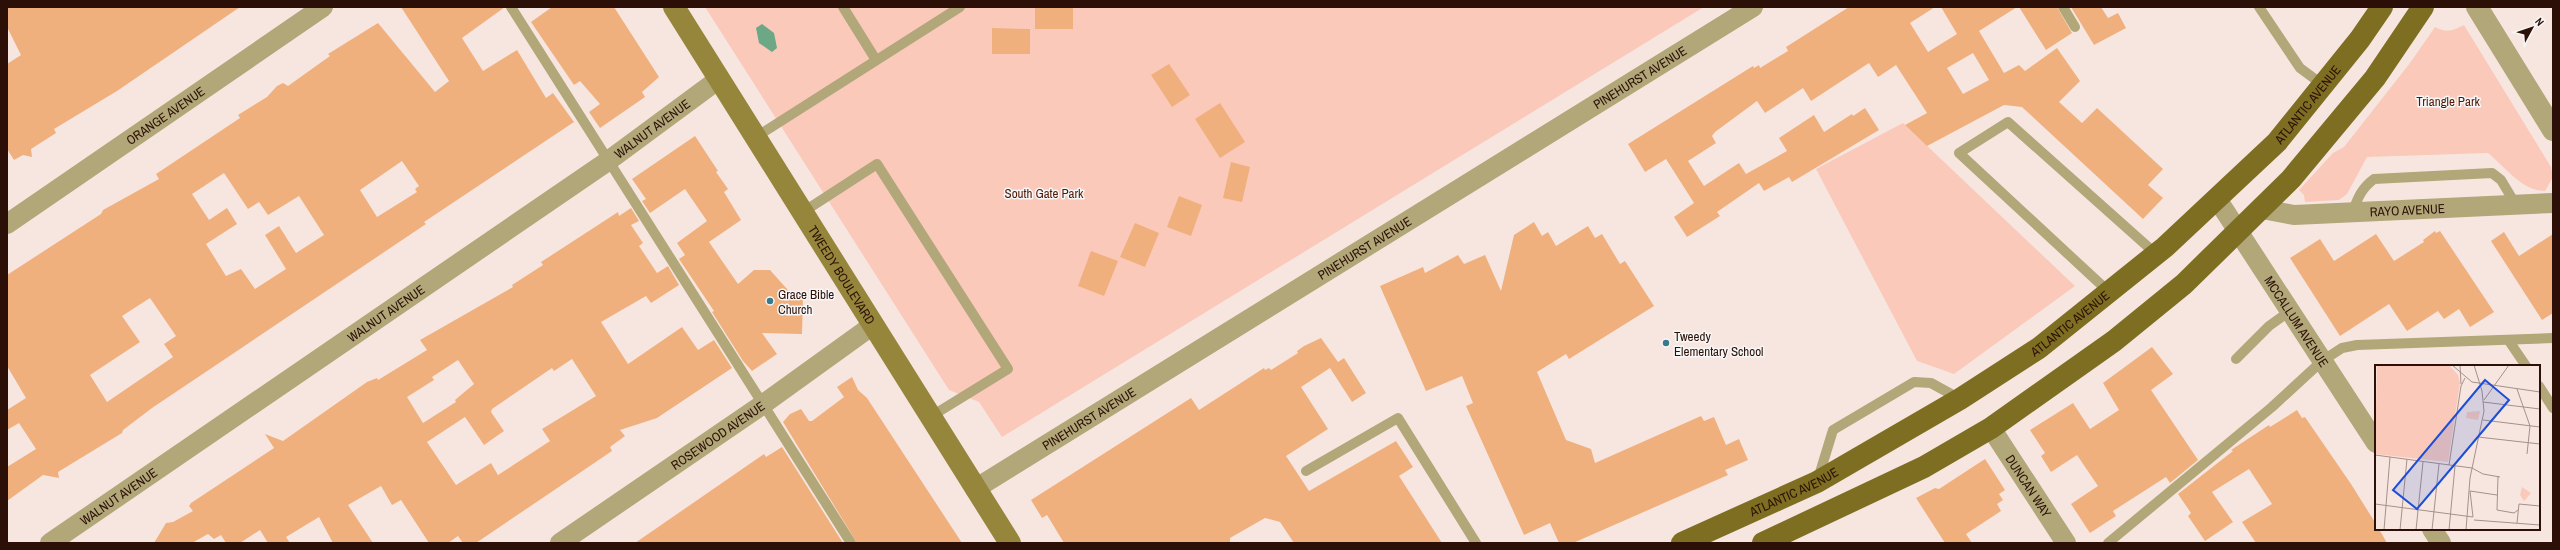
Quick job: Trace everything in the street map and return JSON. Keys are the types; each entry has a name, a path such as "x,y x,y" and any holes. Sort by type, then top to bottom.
{"main road":[{"name":"TWEEDY BOULEVARD","path":"674,7 1010,543"},
{"name":"ATLANTIC AVENUE","path":"1687,542 1817,482 1960,399 2039,348 2156,254 2277,142 2323,85 2382,7"},
{"path":"1763,543 1924,467 1991,428 2114,341 2184,284 2239,233 2291,180 2375,78 2422,7"}],"street":[{"name":"ORANGE AVENUE","path":"7,224 323,7"},
{"name":"PINEHURST AVENUE","path":"975,489 1753,7"},
{"path":"2477,7 2553,130"},
{"name":"WALNUT AVENUE","path":"50,543 608,161 719,79"},
{"name":"MCCALLUM AVENUE","path":"2217,199 2375,441"},
{"name":"RAYO AVENUE","path":"2262,209 2294,215 2353,211 2553,203"},
{"name":"ROSEWOOD AVENUE","path":"560,543 762,405 873,325"},
{"name":"DUNCAN WAY","path":"1991,428 2066,543"},
{"path":"2433,530 2441,543"}],"lane":[{"path":"511,7 762,405 851,543"},
{"path":"843,7 876,60"},
{"path":"756,137 960,7"},
{"path":"2062,7 2075,27"},
{"path":"2259,7 2300,68 2323,85"},
{"path":"2109,292 1959,153 2008,122 2156,254"},
{"path":"803,212 877,164 1008,369 930,417"},
{"path":"2353,211 2358,196 2365,185 2374,179 2492,173 2501,180 2516,205"},
{"path":"2236,359 2269,326 2290,311"},
{"path":"2108,543 2272,407 2322,361 2349,345 2553,338"},
{"path":"2509,340 2525,365"},
{"path":"1817,482 1830,436 1837,426 1914,382 1931,383 1960,399"},
{"path":"2540,388 2553,408"},
{"path":"1306,471 1398,418 1476,543"}],"green space":[{"name":"South Gate Park","path":"705,7 1704,7 1002,437 979,402 949,390"},
{"name":"Triangle Park","path":"2464,25 2551,167 2553,177 2545,191 2537,190 2521,183 2488,153 2367,157 2347,194 2339,200 2305,202 2304,195 2299,190 2333,153 2344,147 2410,63 2435,27 2443,30 2450,30"},
{"path":"1903,123 2075,286 1954,374 1917,361 1816,169"}],"shaded area":[{"path":"762,24 774,33 777,48 772,52 759,43 756,28"}],"building":[{"path":"7,7 240,7 117,91 54,129 56,133 31,149 32,157 23,155 14,160 7,149 7,64 21,55 7,27"},
{"path":"401,7 505,7 462,38 483,71 517,50 546,98 553,93 574,122 424,222 426,224 152,408 123,430 122,433 58,472 59,478 43,475 7,501 7,467 36,449 19,423 7,430 7,410 26,398 7,366 7,275 101,214 103,210 159,179 156,174 240,118 238,115 267,97 277,86 283,83 288,86 330,56 328,54 378,23 435,92 449,81","holes":["402,161 419,186 415,189 417,192 377,217 360,190","224,173 248,209 259,202 268,215 299,196 324,235 296,253 279,226 265,235 286,269 255,289 241,269 226,276 206,244 237,224 227,208 209,220 192,194","150,298 176,336 164,344 173,357 107,402 90,375 140,342 122,316"]},
{"path":"552,7 614,7 659,77 642,92 645,97 600,128 589,112 600,104 580,81 574,85 531,22"},
{"path":"1035,7 1073,7 1073,29 1035,29"},
{"path":"1849,7 1935,7 1910,23 1928,52 1957,34 1941,7 2017,7 1979,31 2004,73 2019,65 2025,71 2057,48 2080,81 2059,102 2082,123 2097,108 2163,169 2148,185 2163,198 2143,219 2022,107 2004,105 1927,146 1905,125 1927,113 1896,65 1878,77 1869,63 1811,101 1803,88 1765,113 1757,101 1715,132 1712,136 1716,143 1688,161 1704,186 1739,163 1746,174 1787,151 1779,138 1814,115 1824,132 1852,114 1853,116 1865,108 1879,130 1792,182 1789,177 1764,191 1759,183 1717,212 1720,216 1687,237 1674,217 1694,203 1666,159 1645,172 1628,144 1753,66 1754,68 1759,65 1760,68 1788,51 1786,47","holes":["1973,53 1989,80 1963,94 1947,68"]},
{"path":"2019,7 2057,7 2072,33 2046,50"},
{"path":"2071,7 2101,7 2108,18 2118,13 2126,28 2094,45"},
{"path":"992,28 1030,29 1030,54 992,54"},
{"path":"1169,64 1190,95 1172,107 1151,75"},
{"path":"1220,103 1245,142 1220,158 1195,119"},
{"path":"695,136 718,171 716,172 728,189 724,192 741,220 709,242 738,284 754,270 770,270 795,298 803,298 802,334 762,333 777,354 752,371 743,361 712,312 714,311 679,259 685,255 677,243 707,221 685,189 650,213 642,201 646,199 632,179"},
{"path":"1231,162 1250,167 1242,202 1223,198"},
{"path":"1179,196 1202,205 1191,236 1167,227"},
{"path":"631,208 639,221 631,225 643,243 639,246 657,273 668,266 679,285 651,303 646,296 601,322 628,364 682,327 698,350 714,340 732,368 657,418 620,430 625,436 610,447 612,451 476,543 463,543 458,536 448,543 429,543 401,500 392,505 381,486 348,505 373,543 333,543 319,517 286,537 290,543 268,543 260,530 240,543 226,543 221,535 214,539 208,534 192,543 154,543 166,523 173,522 193,511 189,506 191,503 274,448 265,434 283,441 367,382 377,378 378,380 427,350 420,340 513,287 512,285 543,265 541,262 618,212 619,216","holes":["572,359 596,396 542,429 550,441 498,475 491,463 456,485 427,442 465,417 484,445 504,431 491,412 492,409 552,368 554,371","458,360 474,384 455,400 456,402 423,423 407,397 434,380 432,377"]},
{"path":"1534,222 1542,236 1548,232 1556,246 1588,226 1595,238 1602,234 1620,264 1625,261 1654,306 1569,359 1566,354 1537,372 1566,440 1591,449 1595,463 1701,416 1704,421 1714,417 1726,445 1739,439 1748,460 1725,470 1728,475 1573,543 1559,543 1550,523 1524,535 1466,406 1473,403 1462,376 1426,391 1380,286 1423,267 1425,273 1458,255 1464,264 1485,255 1501,291 1514,235"},
{"path":"1135,223 1159,233 1145,267 1120,257"},
{"path":"2435,231 2436,233 2440,231 2494,312 2470,327 2459,309 2444,319 2438,311 2407,331 2389,304 2340,336 2290,258 2320,239 2334,261 2376,234 2394,261 2424,242 2423,240"},
{"path":"2504,232 2519,256 2553,234 2553,313 2542,320 2491,241"},
{"path":"1091,251 1118,261 1104,296 1078,286"},
{"path":"1321,338 1338,362 1344,358 1366,393 1352,402 1330,368 1301,387 1328,429 1286,456 1309,491 1396,441 1413,467 1399,476 1442,543 1294,543 1280,522 1265,518 1230,538 1230,543 1064,543 1047,515 1042,518 1031,500 1191,398 1199,410 1264,368 1265,370 1269,368 1271,370 1298,353 1297,351 1304,346"},
{"path":"2152,347 2173,374 2151,390 2198,460 2170,483 2166,477 2113,511 2116,516 2090,533 2071,504 2098,486 2077,455 2051,472 2041,456 2045,453 2030,430 2073,403 2090,429 2119,410 2103,383"},
{"path":"852,377 858,390 867,398 962,543 857,543 783,422 790,414 801,409 809,421 812,421 844,397 837,387"},
{"path":"2297,410 2302,418 2305,417 2351,484 2375,522 2375,530 2380,530 2387,543 2256,543 2242,522 2272,504 2249,469 2212,492 2233,522 2205,541 2188,516 2191,513 2178,494 2233,451 2231,450 2269,425 2270,427"},
{"path":"782,447 843,543 635,543 764,454 766,457"},
{"path":"1985,459 2005,490 1999,494 2003,500 1997,504 2001,511 1966,534 1972,543 1945,543 1916,498 1935,488 1939,489"}],"place":[{"name":"Grace Bible Church","path":"770,301"},
{"name":"Tweedy Elementary School","path":"1666,343"}]}
